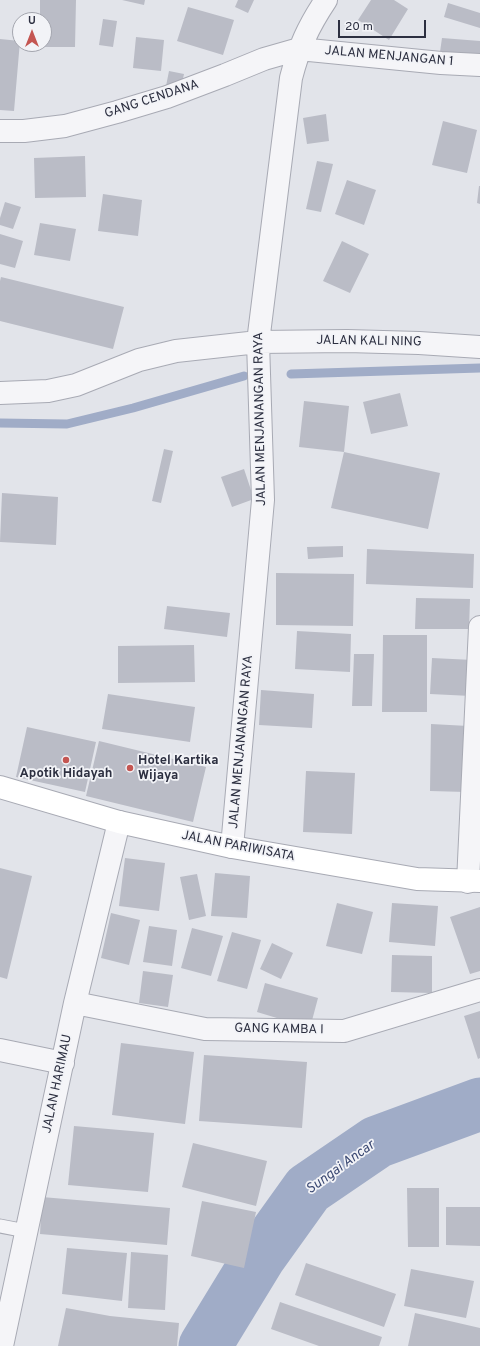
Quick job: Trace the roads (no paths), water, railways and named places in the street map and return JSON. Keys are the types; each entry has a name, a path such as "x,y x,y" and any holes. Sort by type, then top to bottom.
{"street":[{"name":"JALAN MENJANANGAN RAYA","path":"232,847 263,500 258,342 291,78 299,49 310,25 326,0"},
{"name":"JALAN MENJANGAN 1","path":"299,49 441,63 480,65"},
{"name":"GANG CENDANA","path":"0,131 24,131 65,126 102,116 167,97 225,75 264,58 299,49"},
{"name":"JALAN KALI NING","path":"0,393 48,391 76,386 139,360 176,351 258,342 347,341 419,343 480,347"},
{"path":"474,882 480,627"},
{"name":"JALAN PARIWISATA","path":"0,787 119,822 232,847 417,879 474,882"},
{"name":"JALAN HARIMAU","path":"2,1346 75,1003 119,822"},
{"name":"GANG KAMBA I","path":"75,1003 205,1028 344,1032 480,990"},
{"path":"0,1050 63,1063"}],"lane":[{"path":"0,1226 26,1231"}],"waterway":[{"path":"291,374 480,368"},
{"path":"0,423 67,424 133,408 244,376"},
{"name":"Sungai Ancar","path":"205,1346 260,1256 308,1189 377,1142 480,1104"}],"place":[{"name":"Apotik Hidayah","path":"66,760"},
{"name":"Hotel Kartika Wijaya","path":"130,768"}]}
